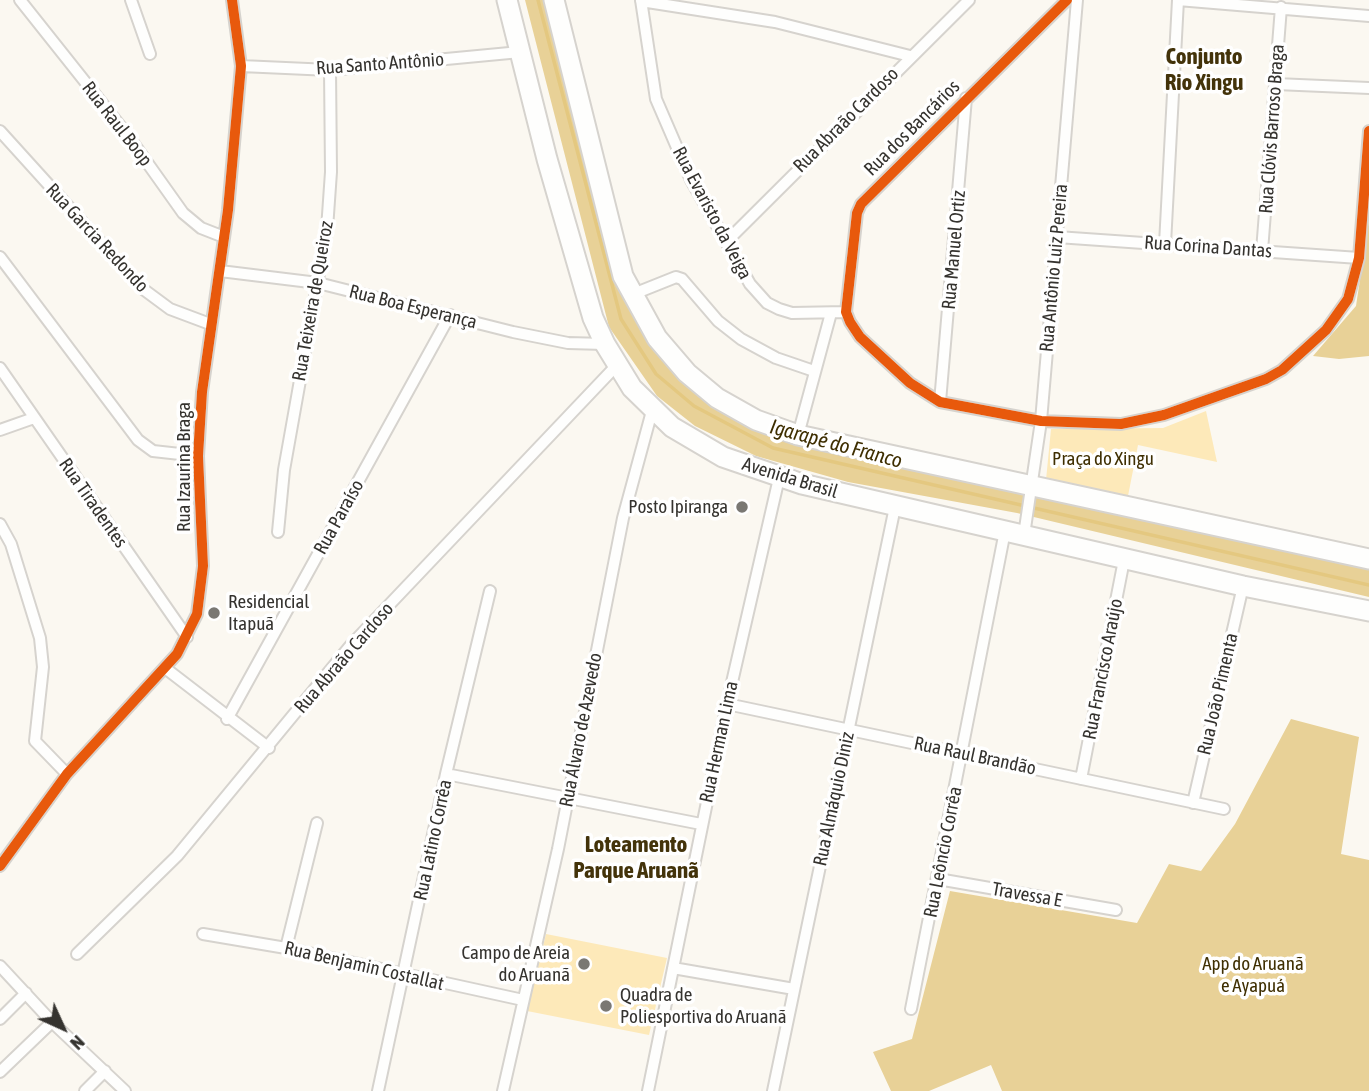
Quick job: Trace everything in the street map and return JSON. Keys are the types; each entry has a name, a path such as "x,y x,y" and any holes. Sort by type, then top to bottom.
{"highway":[{"name":"Avenida Brasil","path":"507,0 583,292 617,365 652,411 723,457 779,478 895,507 1018,530 1124,560 1369,611"},
{"path":"554,0 616,253 631,295 657,338 701,386 756,420 798,435 1032,490 1369,559"}],"street":[{"name":"Rua Raul Boop","path":"20,0 136,146 183,213 201,228 224,237"},
{"path":"131,0 150,54"},
{"name":"Rua Izaurina Braga","path":"0,866 67,774 165,668 187,637 197,614 202,591 198,456 210,324 224,237 240,66 232,0"},
{"name":"Rua Abraão Cardoso","path":"726,242 969,0"},
{"name":"Rua dos Bancários","path":"846,312 853,228 861,204 1067,0"},
{"name":"Rua Antônio Luiz Pereira","path":"1018,530 1032,490 1041,421 1077,0"},
{"path":"1164,244 1178,0 1281,7 1295,4 1369,16"},
{"path":"641,1 775,22 910,56"},
{"name":"Rua Evaristo da Veiga","path":"641,1 656,99 691,180 750,285 766,303 792,313 846,312"},
{"name":"Rua Clóvis Barroso Braga","path":"1262,251 1281,7"},
{"name":"Rua Santo Antônio","path":"240,66 330,70 520,52"},
{"name":"Rua Teixeira de Queiroz","path":"278,532 284,470 327,229 331,172 330,70"},
{"path":"1276,84 1369,88"},
{"name":"Rua Manuel Ortiz","path":"940,402 966,98"},
{"name":"Rua Garcia Redondo","path":"0,131 143,289 170,309 210,324"},
{"path":"846,312 854,329 868,345 926,395 940,402 1041,421 1121,424 1164,415 1266,379 1292,362 1326,330 1348,299 1359,258 1369,131"},
{"name":"Rua Corina Dantas","path":"1057,237 1359,258"},
{"path":"0,257 138,440 153,451 198,456"},
{"name":"Rua Boa Esperança","path":"220,271 318,284 568,343 605,344"},
{"path":"631,295 676,277 682,279 718,321 741,340 776,358 814,371"},
{"path":"798,435 831,313"},
{"name":"Rua Paraíso","path":"227,719 450,315"},
{"name":"Rua Abraão Cardoso","path":"77,954 177,856 269,748 351,645 617,365"},
{"name":"Rua Tiradentes","path":"0,368 187,637"},
{"name":"Rua Álvaro de Azevedo","path":"503,1091 567,799 623,518 652,411"},
{"path":"0,430 34,418"},
{"name":"Rua Herman Lima","path":"648,1091 701,824 779,478"},
{"name":"Rua Almáquio Diniz","path":"773,1091 895,507"},
{"path":"0,524 11,544 40,638 43,667 35,741 67,774"},
{"name":"Rua Leôncio Corrêa","path":"911,1009 962,753 1018,530"},
{"name":"Rua Francisco Araújo","path":"1081,779 1124,560"},
{"name":"Rua João Pimenta","path":"1193,803 1242,586"},
{"name":"Rua Latino Corrêa","path":"378,1091 405,976 446,774 490,591"},
{"path":"165,668 227,719 269,748"},
{"name":"Rua Raul Brandão","path":"727,704 1224,809"},
{"path":"446,774 701,824"},
{"path":"286,947 317,822"},
{"name":"Travessa E","path":"938,879 1116,910"},
{"name":"Rua Benjamin Costallat","path":"203,934 286,947 405,976 523,1000"},
{"path":"0,966 52,1022 125,1091"},
{"path":"673,968 794,989"},
{"path":"0,1019 26,993"},
{"path":"0,1072 52,1022"},
{"path":"85,1091 105,1071"}],"green space":[{"path":"525,0 553,0 637,315 720,406 1174,526 1369,567 1369,597 1017,513 848,482 756,456 695,426 657,396 609,327"},
{"path":"1369,220 1369,356 1339,359 1313,356 1356,306"},
{"name":"Praça do Xingu","path":"1206,411 1217,462 1138,445 1128,496 1046,480 1051,429 1163,428"},
{"name":"App do Aruanã e Ayapuá","path":"1291,719 1359,737 1341,854 1369,860 1369,1091 1002,1091 991,1065 929,1091 891,1091 873,1052 912,1039 950,891 1137,923 1169,864 1201,871 1235,824"},
{"path":"546,934 667,958 649,1035 527,1011"}],"waterway":[{"name":"Igarapé do Franco","path":"538,0 621,319 656,374 694,406 773,448 1369,585"}],"cycle path":[{"path":"0,866 67,774 177,654 197,614 203,566 198,456 202,392 228,210 241,66 232,0"},
{"path":"1067,0 861,204 857,213 846,312 850,322 860,337 910,383 940,402 1041,421 1121,424 1164,415 1266,379 1282,370 1326,330 1348,299 1359,258 1369,131"}],"place":[{"name":"Posto Ipiranga","path":"742,507"},
{"name":"Residencial Itapuã","path":"214,613"},
{"name":"Campo de Areia do Aruanã","path":"584,964"},
{"name":"Quadra de Poliesportiva do Aruanã","path":"606,1006"}],"district":[{"name":"Conjunto Rio Xingu","path":"1204,70"},
{"name":"Loteamento Parque Aruanã","path":"636,858"}]}
